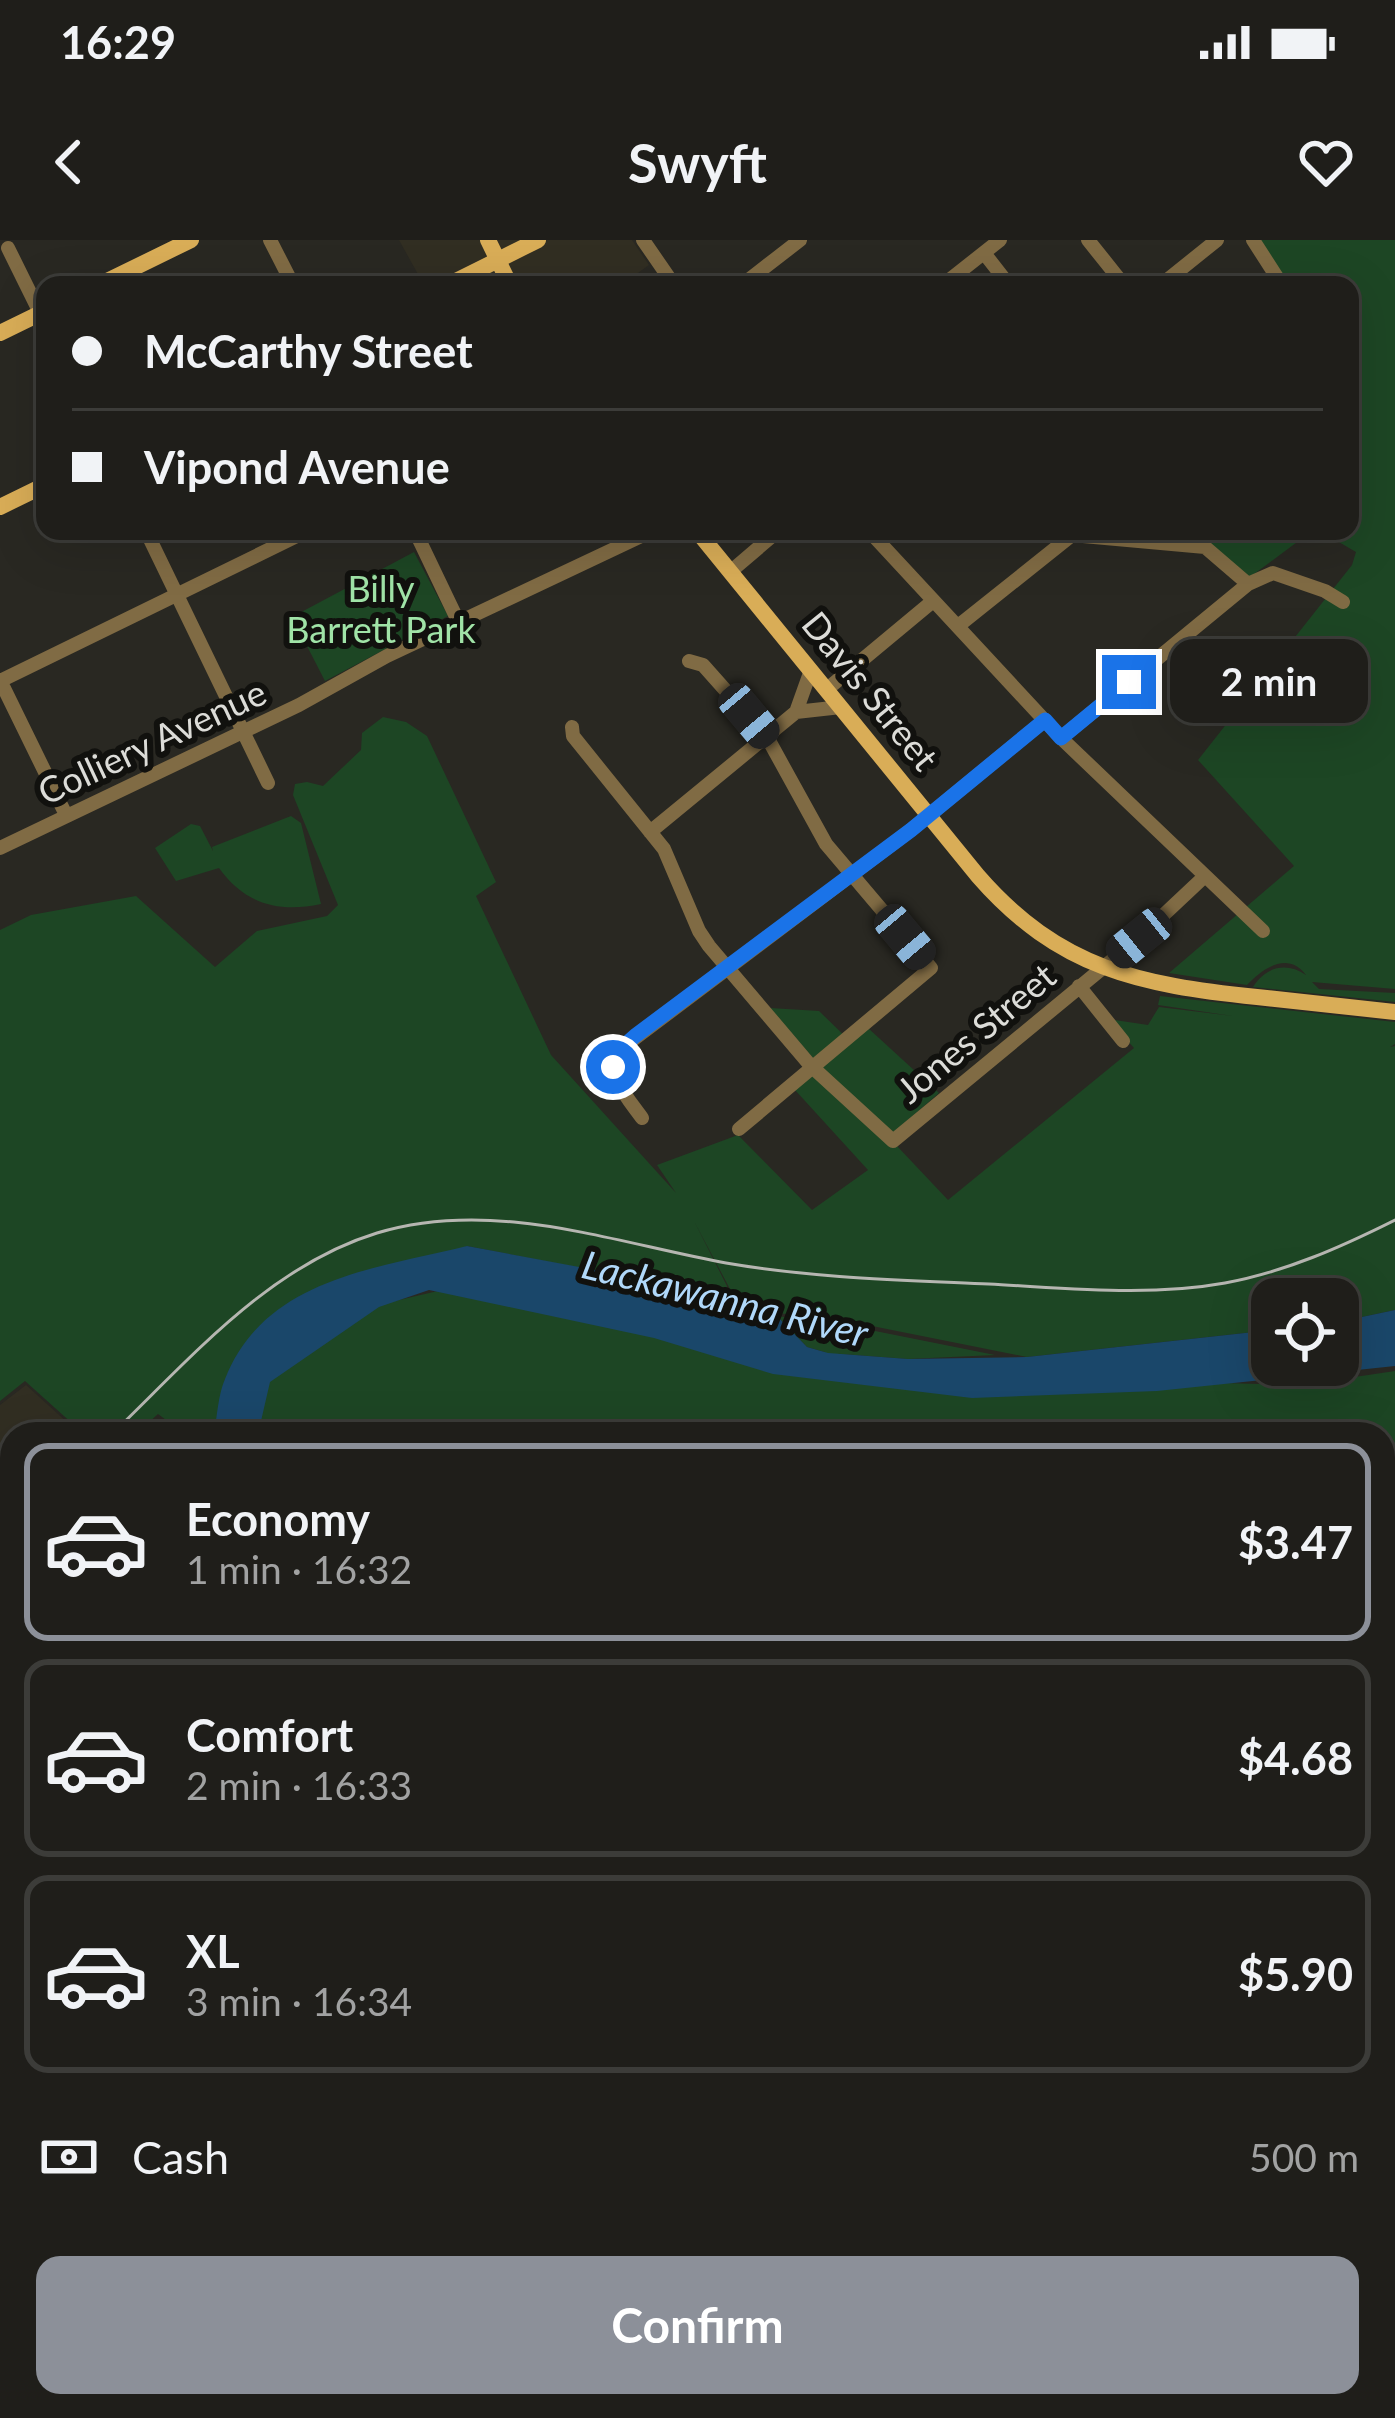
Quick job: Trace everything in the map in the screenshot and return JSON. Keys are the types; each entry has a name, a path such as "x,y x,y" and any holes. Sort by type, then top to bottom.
{"main road":[{"path":"117,276 191,240"},
{"path":"488,240 506,276"},
{"path":"466,276 538,240"},
{"path":"0,333 36,319"},
{"path":"0,507 36,489"},
{"name":"Davis Street","path":"704,540 1012,913 1054,945 1102,969 1175,988 1395,1012"}],"street":[{"path":"270,240 288,276"},
{"path":"643,240 668,276"},
{"path":"754,276 800,240"},
{"path":"955,276 1000,240"},
{"path":"1088,240 1117,276"},
{"path":"1172,276 1217,240"},
{"path":"1253,240 1276,276"},
{"path":"8,248 36,301"},
{"path":"984,253 1002,276"},
{"path":"150,540 268,783"},
{"path":"66,815 0,681 289,540"},
{"path":"419,540 459,623"},
{"name":"Colliery Avenue","path":"0,848 299,705 345,676 633,540"},
{"path":"730,572 767,540"},
{"path":"877,540 1061,738 1263,931"},
{"path":"958,626 1066,540"},
{"path":"1127,540 1205,547 1248,584"},
{"path":"1061,738 1248,584 1273,573 1343,602"},
{"path":"826,689 933,601"},
{"path":"689,661 703,665 767,737 798,789 812,824 931,968 739,1129"},
{"path":"650,832 796,712 811,670"},
{"path":"796,712 841,707"},
{"path":"642,1118 615,1078 618,1051 929,816 1045,720"},
{"path":"572,727 573,736 674,864 699,932 811,1065"},
{"name":"Jones Street","path":"811,1065 893,1141 1102,969 1205,876"},
{"path":"1079,986 1124,1041"}],"shaded area":[{"path":"399,240 632,240 649,265 634,276 419,276"},
{"path":"26,1385 67,1422 0,1422 0,1405"}],"green space":[{"path":"1256,240 1395,240 1395,989 1312,982 1319,989 1395,993 1395,1002 1253,987 1277,968 1306,975 1284,963 1268,968 1247,985 1169,973 1294,866 1198,760 1352,565 1356,552 1335,540 1359,540 1359,276 1282,276"},
{"path":"1137,540 1300,540 1239,581 1207,553"},
{"name":"Billy Barrett Park","path":"414,552 448,616 325,681 292,617"},
{"path":"383,717 406,722 427,736 496,882 476,896 551,1055 676,1193 657,1165 738,1135 812,1210 868,1170 795,1090 820,1066 770,1008 819,1011 850,1041 868,1028 939,1093 885,1140 897,1146 948,1200 1134,1048 1108,1019 1148,1025 1159,1007 1233,1016 1158,1005 1160,996 1395,1022 1395,1044 1390,1047 1395,1046 1395,1310 1359,1318 1359,1278 1251,1278 1251,1332 1027,1357 842,1320 777,1313 731,1291 694,1221 727,1286 725,1296 467,1246 225,1379 216,1422 169,1422 158,1414 149,1422 71,1422 25,1381 0,1401 0,930 31,915 136,896 215,967 257,931 327,916 338,905 293,795 295,784 323,786 361,750 362,733"},
{"path":"291,816 301,823 321,904 264,903 240,890 219,868 176,881 155,848 191,824 200,826 213,851 212,847"},
{"path":"438,1291 685,1337 1067,1379 1359,1386 1359,1376 1395,1371 1395,1422 252,1422 265,1377 373,1306"},
{"path":"777,1316 995,1355 908,1359 828,1353 807,1347"}],"water":[{"name":"Lackawanna River","path":"467,1246 729,1295 777,1316 807,1347 828,1353 908,1359 1027,1357 1251,1332 1251,1381 1157,1391 972,1398 773,1374 654,1338 429,1290 379,1307 270,1382 261,1422 216,1422 225,1379 243,1345 267,1319 326,1283"},
{"path":"1395,1310 1395,1366 1359,1370 1359,1318"}],"railway":[{"path":"124,1422 234,1317 301,1268 377,1233 421,1223 464,1220 552,1227 726,1263 824,1275 1137,1291 1225,1283 1269,1272 1395,1220"}],"route":[{"path":"613,1067 618,1051 635,1036 911,830 1045,720 1061,738 1129,682"}]}
